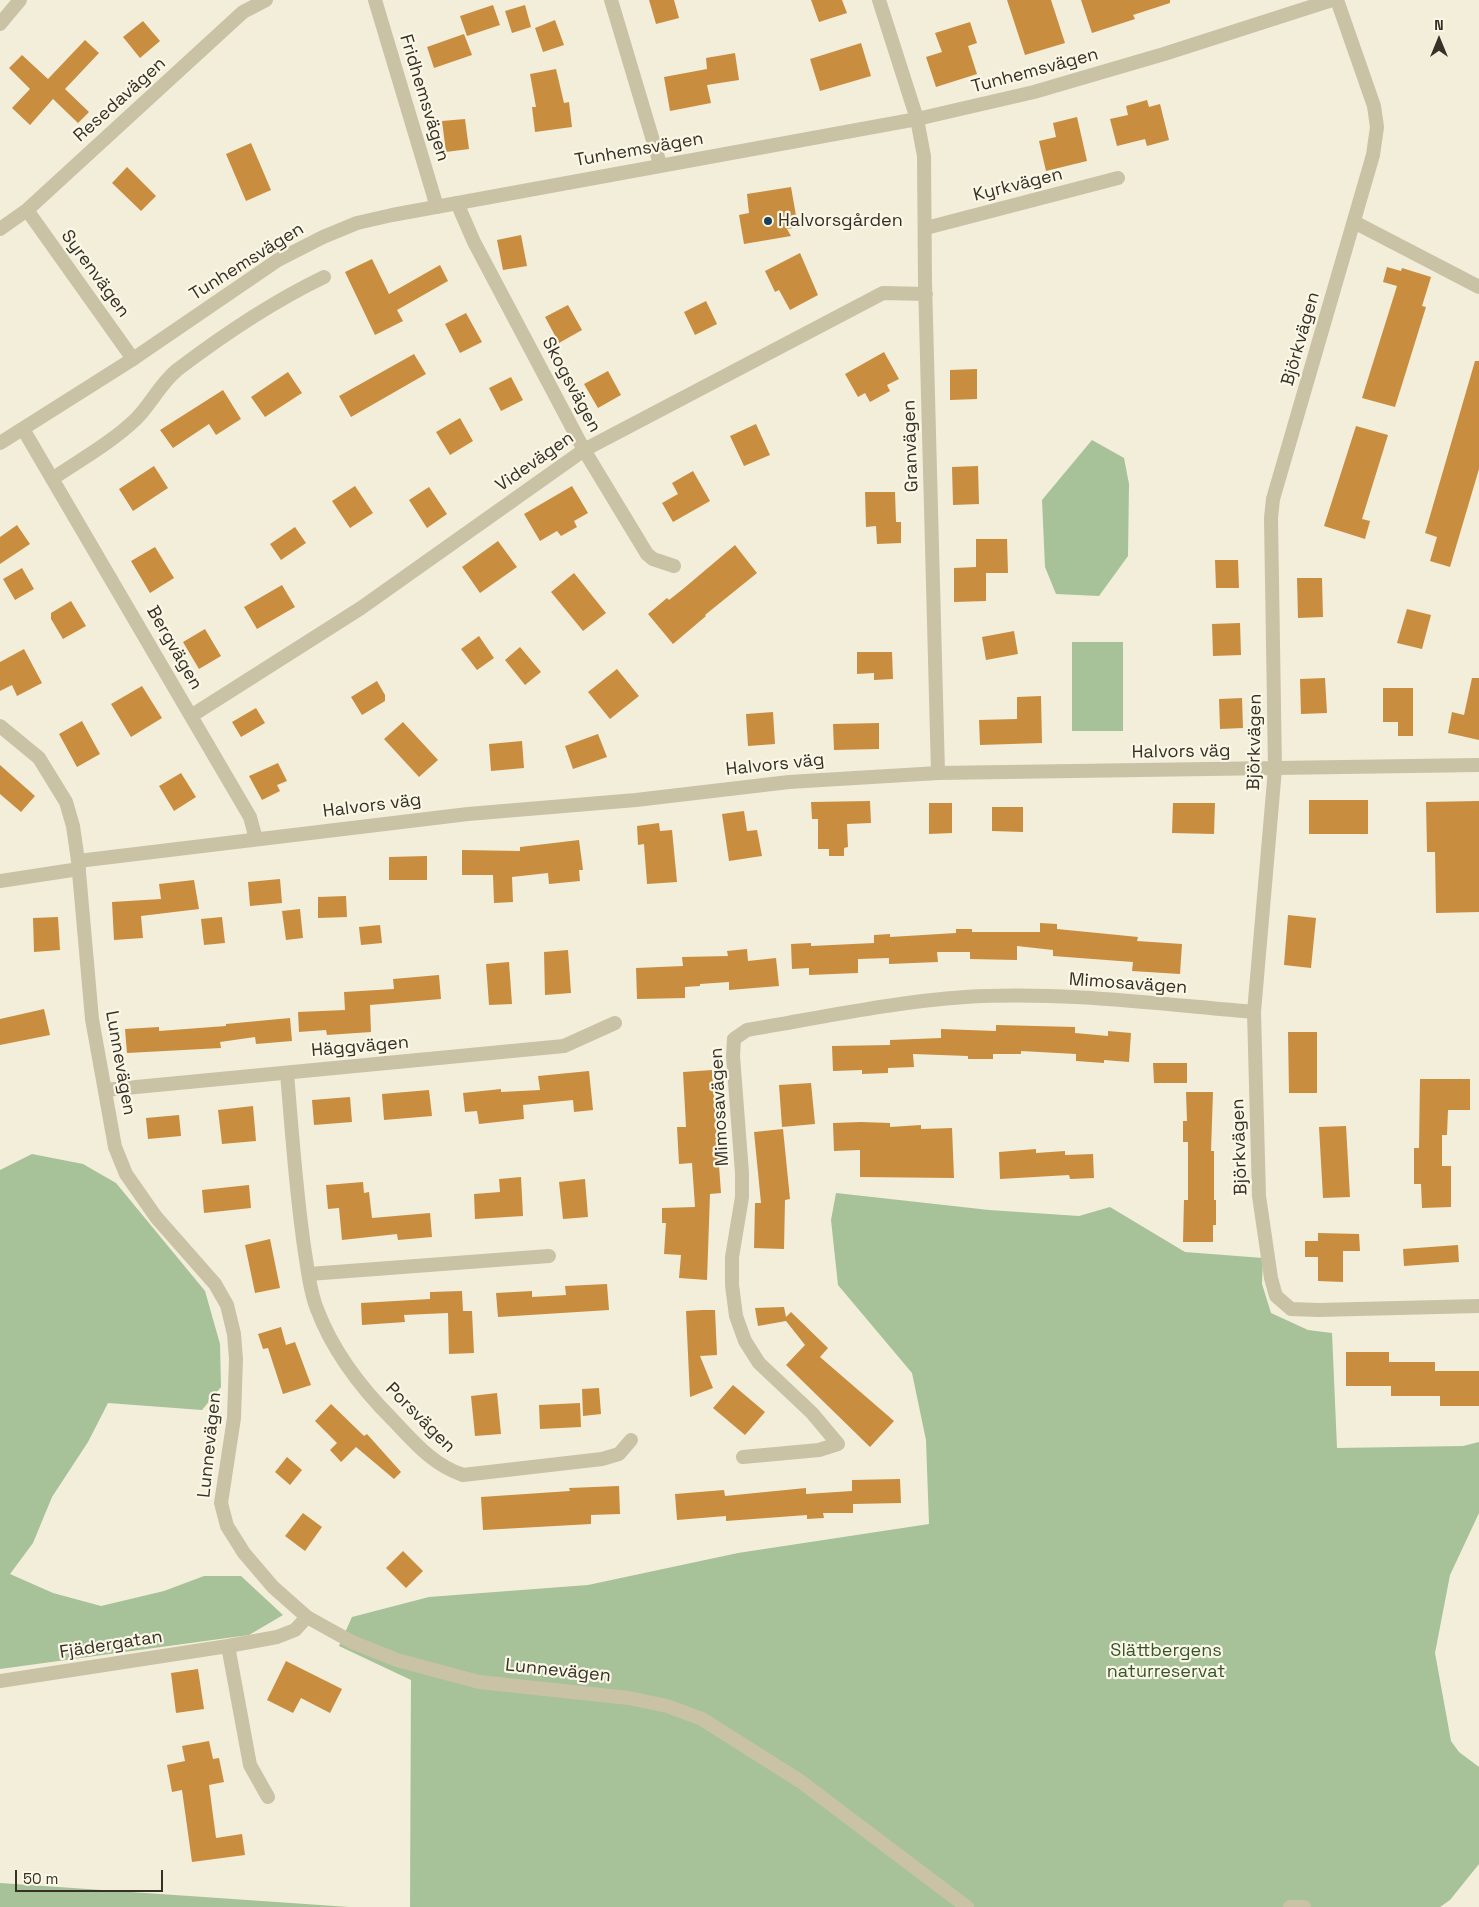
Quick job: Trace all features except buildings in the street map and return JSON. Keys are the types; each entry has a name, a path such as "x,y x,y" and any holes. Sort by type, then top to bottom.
{"street":[{"path":"0,24 20,0"},
{"name":"Resedavägen","path":"0,229 27,210 243,12 266,0"},
{"name":"Fridhemsvägen","path":"375,0 437,207"},
{"path":"611,0 660,164"},
{"name":"Granvägen","path":"878,0 917,119 924,156 938,773"},
{"name":"Tunhemsvägen","path":"0,443 133,359 278,260 323,237 358,224 660,164 917,119 1034,92 1164,54 1332,0"},
{"name":"Björkvägen","path":"1338,0 1370,88 1377,126 1373,156 1273,499 1271,518 1275,769 1254,1012 1259,1196 1271,1278 1276,1296 1291,1309 1479,1306"},
{"name":"Kyrkvägen","path":"926,228 1118,178"},
{"name":"Skogsvägen","path":"457,203 474,242 584,450 647,554 654,559 674,566"},
{"name":"Syrenvägen","path":"27,210 133,359"},
{"path":"1354,222 1479,287"},
{"path":"52,479 119,434 138,417 158,389 176,371 284,296 324,277"},
{"name":"Videvägen","path":"191,716 361,608 584,450 883,293 926,294"},
{"name":"Bergvägen","path":"23,429 250,817 256,839"},
{"name":"Lunnevägen","path":"0,726 39,758 66,802 78,865 92,1019 115,1147 126,1174 156,1217 216,1284 226,1305 234,1334 236,1359 234,1418 221,1503 226,1526 244,1553 273,1587 307,1618 352,1642 398,1660 479,1682 629,1698 668,1706 702,1719 800,1781 967,1907"},
{"name":"Halvors väg","path":"0,881 78,865 256,839 468,814 636,800 789,782 938,773 1479,765"},
{"name":"Mimosavägen","path":"743,1456 819,1450 838,1444 812,1413 759,1363 745,1341 736,1316 732,1285 732,1257 742,1197 742,1173 733,1056 734,1039 747,1030 889,1006 965,997 1043,996 1254,1012"},
{"name":"Häggvägen","path":"105,1090 564,1046 614,1023"},
{"name":"Porsvägen","path":"287,1072 301,1226 316,1307 326,1331 344,1363 374,1401 419,1447 444,1469 463,1475 602,1459 619,1454 631,1440"},
{"path":"309,1274 549,1256"},
{"name":"Fjädergatan","path":"0,1682 228,1646 277,1636 295,1630 307,1618"},
{"path":"228,1646 250,1765 268,1798"},
{"path":"1290,1907 1304,1907"}],"green space":[{"path":"1092,440 1124,458 1129,484 1128,556 1099,596 1056,594 1045,567 1042,500"},
{"path":"1072,642 1123,642 1123,731 1072,731"},
{"path":"32,1154 83,1164 116,1183 205,1291 220,1344 221,1387 202,1410 108,1403 88,1442 52,1497 33,1543 10,1574 53,1593 101,1606 164,1591 204,1576 241,1576 283,1615 249,1635 0,1669 0,1170"},
{"name":"Slättbergens naturreservat","path":"836,1193 989,1210 1079,1216 1110,1207 1185,1252 1263,1258 1262,1284 1271,1313 1308,1330 1332,1333 1337,1448 1463,1446 1479,1442 1479,1513 1450,1575 1435,1653 1451,1741 1459,1752 1479,1767 1479,1864 1450,1900 1440,1907 410,1907 411,1680 339,1646 352,1617 429,1597 588,1585 738,1553 929,1524 926,1440 912,1373 838,1285 831,1220"},
{"path":"0,1883 349,1907 0,1907"}],"place":[{"name":"Halvorsgården","path":"768,221"}]}
